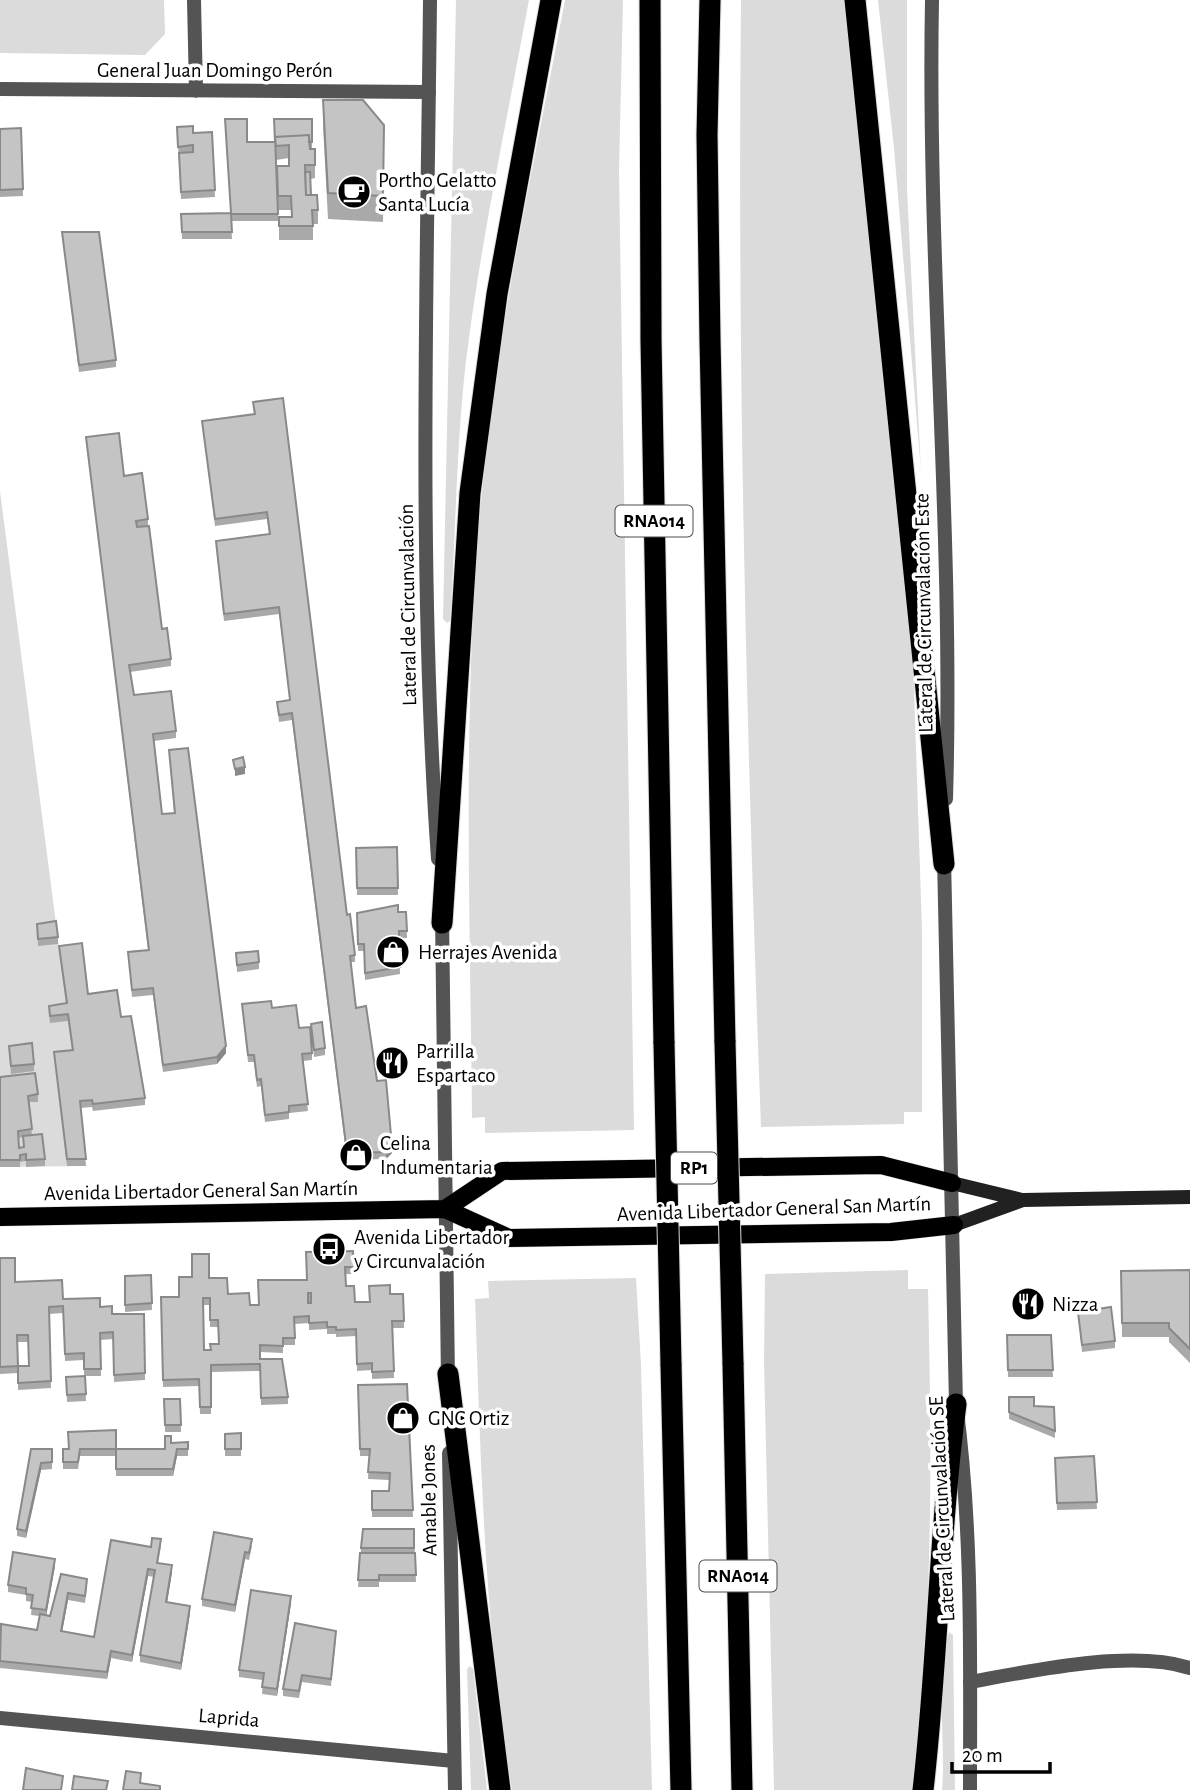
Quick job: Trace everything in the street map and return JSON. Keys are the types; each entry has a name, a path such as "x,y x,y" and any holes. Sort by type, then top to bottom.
{"highway":[{"path":"442,923 461,592 479,417 505,252 551,0"},
{"name":"RNA014","path":"650,0 651,354 681,1790"},
{"name":"RNA014","path":"710,0 709,244 742,1790"},
{"path":"855,0 944,864"},
{"path":"448,1374 500,1790"},
{"path":"923,1790 932,1717 944,1493 956,1404"}],"main road":[{"name":"Avenida Libertador General San Martín","path":"445,1209 502,1171 881,1164 952,1183"},
{"name":"RP1","path":"952,1183 1023,1200"},
{"name":"Avenida Libertador General San Martín","path":"0,1217 445,1209 509,1238 891,1232 954,1225 1023,1200 1190,1197"}],"street":[{"path":"194,0 196,91"},
{"name":"Lateral de Circunvalación","path":"430,0 426,444 432,768 442,923 445,1209"},
{"name":"Lateral de Circunvalación Este","path":"932,0 932,210 948,698 944,864 954,1225"},
{"name":"General Juan Domingo Perón","path":"0,89 429,92"},
{"name":"Amable Jones","path":"445,1209 455,1790"},
{"name":"Lateral de Circunvalación SE","path":"954,1225 956,1404 964,1465 970,1790"},
{"path":"970,1682 1073,1664 1120,1662 1178,1664 1190,1668"},
{"name":"Laprida","path":"0,1718 454,1761"}],"shaded area":[{"path":"0,0 164,0 165,34 145,55 0,53"},
{"path":"456,0 529,0 487,225 466,361 450,621 447,623 443,619"},
{"path":"565,0 623,0 619,169 634,1130 485,1133 485,1117 472,1118 469,790 477,544 501,346 520,230"},
{"path":"741,0 844,0 913,658 922,930 922,1112 904,1112 904,1124 761,1127 744,564 740,282"},
{"path":"878,0 907,0 907,189 921,471 894,148"},
{"path":"0,491 80,1109 86,1166 0,1167"},
{"path":"908,1270 908,1289 928,1289 930,1416 928,1602 913,1790 774,1790 764,1362 765,1274"},
{"path":"636,1278 641,1365 652,1790 512,1790 495,1668 490,1607 475,1299 489,1298 488,1281"},
{"path":"949,1632 953,1635 955,1790 942,1790 943,1669"},
{"path":"470,1666 473,1669 487,1790 471,1790 467,1669"}],"building":[{"path":"323,100 363,100 384,125 383,196 328,193"},
{"path":"225,119 247,119 247,142 275,142 274,119 312,119 312,142 309,142 309,135 275,137 278,214 231,214 232,232 182,232 181,214 231,213"},
{"path":"193,126 193,133 212,132 215,190 181,192 179,153 193,152 193,145 178,147 177,127"},
{"path":"21,128 23,189 0,190 0,129"},
{"path":"309,135 310,149 315,149 315,165 305,165 306,195 317,195 318,210 312,210 313,226 279,226 279,217 292,217 291,196 278,196 277,166 289,166 289,145 276,146 275,137"},
{"path":"305,172 310,172 311,195 306,195"},
{"path":"62,232 99,232 116,360 79,365"},
{"path":"283,398 347,915 350,914 355,955 350,956 356,1008 366,1006 377,1081 386,1080 392,1146 386,1152 347,1153 292,713 279,715 277,702 290,700 279,607 224,614 216,541 270,534 267,512 215,519 202,421 255,414 253,402"},
{"path":"119,433 124,476 142,473 148,519 136,521 137,527 149,526 162,629 167,628 171,659 129,665 134,695 171,691 176,731 153,734 162,814 175,813 169,750 188,748 226,1046 217,1057 163,1065 153,988 132,990 128,952 149,950 86,437"},
{"path":"243,757 245,767 235,769 233,760"},
{"path":"397,847 398,888 357,888 356,848"},
{"path":"398,905 398,912 406,912 407,931 399,931 400,967 365,973 364,944 358,944 357,913"},
{"path":"56,921 58,937 38,939 37,924"},
{"path":"82,943 88,994 117,990 121,1017 131,1016 145,1098 93,1104 92,1100 80,1101 86,1159 67,1159 54,1052 73,1050 68,1014 50,1016 49,1006 67,1003 59,946"},
{"path":"258,951 259,962 237,965 236,953"},
{"path":"271,1001 272,1008 296,1005 299,1028 310,1027 312,1053 302,1054 308,1104 289,1106 289,1112 265,1115 261,1079 257,1080 254,1055 248,1055 242,1004"},
{"path":"322,1022 325,1048 314,1050 311,1024"},
{"path":"32,1043 34,1064 11,1066 9,1046"},
{"path":"35,1073 38,1094 28,1096 32,1129 18,1131 19,1148 24,1147 23,1136 42,1134 45,1159 26,1160 26,1154 20,1155 20,1160 0,1160 0,1077"},
{"path":"353,1251 354,1267 345,1267 346,1286 354,1286 355,1302 370,1302 369,1286 390,1285 390,1294 403,1294 404,1321 392,1321 394,1371 372,1372 372,1363 357,1364 356,1329 336,1330 336,1327 327,1327 327,1322 309,1323 309,1316 294,1317 295,1338 283,1338 283,1346 260,1345 260,1359 282,1359 288,1397 261,1398 260,1364 211,1365 211,1407 200,1407 199,1379 163,1380 161,1297 179,1297 179,1277 192,1277 192,1254 209,1254 209,1278 227,1278 228,1294 249,1293 250,1305 259,1305 258,1280 307,1280 306,1252","holes":["203,1298 210,1298 210,1320 218,1320 219,1344 210,1344 211,1350 204,1350"]},
{"path":"0,1258 15,1258 15,1282 62,1280 63,1299 100,1298 100,1307 112,1306 112,1314 144,1314 145,1373 114,1375 113,1332 100,1333 101,1369 84,1369 84,1353 65,1354 63,1306 49,1307 51,1381 18,1383 18,1366 0,1367","holes":["17,1335 28,1335 29,1366 18,1366"]},
{"path":"1190,1270 1190,1349 1169,1328 1169,1323 1122,1323 1121,1271"},
{"path":"151,1275 152,1303 125,1305 125,1276"},
{"path":"1111,1307 1115,1341 1082,1345 1078,1312"},
{"path":"1007,1335 1051,1335 1053,1370 1008,1370"},
{"path":"85,1376 86,1394 67,1395 66,1377"},
{"path":"407,1384 413,1510 372,1510 372,1491 389,1491 390,1473 368,1472 370,1449 360,1449 358,1385"},
{"path":"1009,1397 1034,1397 1034,1406 1054,1407 1055,1431 1009,1412"},
{"path":"164,1399 180,1399 181,1425 165,1425"},
{"path":"116,1430 116,1449 80,1449 78,1462 63,1462 63,1449 69,1449 68,1432"},
{"path":"241,1433 241,1449 225,1449 225,1434"},
{"path":"165,1436 171,1436 171,1443 188,1442 188,1449 177,1449 173,1469 116,1469 116,1449 165,1449"},
{"path":"31,1449 52,1449 52,1462 41,1463 26,1531 17,1529"},
{"path":"1094,1456 1097,1502 1057,1503 1055,1458"},
{"path":"363,1529 414,1529 414,1548 361,1548"},
{"path":"214,1532 252,1539 249,1553 245,1552 235,1605 202,1599"},
{"path":"152,1538 161,1539 157,1563 172,1565 166,1602 190,1606 181,1663 140,1655 155,1570 148,1569 132,1655 111,1651 107,1672 0,1661 1,1624 37,1630 40,1614 50,1616 61,1574 87,1579 85,1596 68,1593 61,1631 94,1637 111,1540 151,1547"},
{"path":"13,1552 55,1559 46,1610 31,1608 33,1595 26,1594 26,1588 8,1585"},
{"path":"360,1553 415,1553 416,1575 379,1575 379,1580 358,1580"},
{"path":"251,1590 291,1596 277,1689 262,1687 264,1673 239,1670"},
{"path":"295,1623 336,1631 331,1679 302,1675 299,1691 283,1689"},
{"path":"26,1768 63,1776 61,1790 23,1790"},
{"path":"126,1771 141,1773 140,1783 160,1786 160,1790 123,1790"},
{"path":"74,1776 108,1781 106,1790 72,1790"}],"place":[{"name":"Portho Gelatto Santa Lucía","path":"354,192"},
{"name":"Herrajes Avenida","path":"393,952"},
{"name":"Parrilla Espartaco","path":"392,1063"},
{"name":"Celina Indumentaria","path":"356,1155"},
{"name":"Avenida Libertador y Circunvalación","path":"329,1249"},
{"name":"Nizza","path":"1028,1304"},
{"name":"GNC Ortiz","path":"403,1418"}]}
